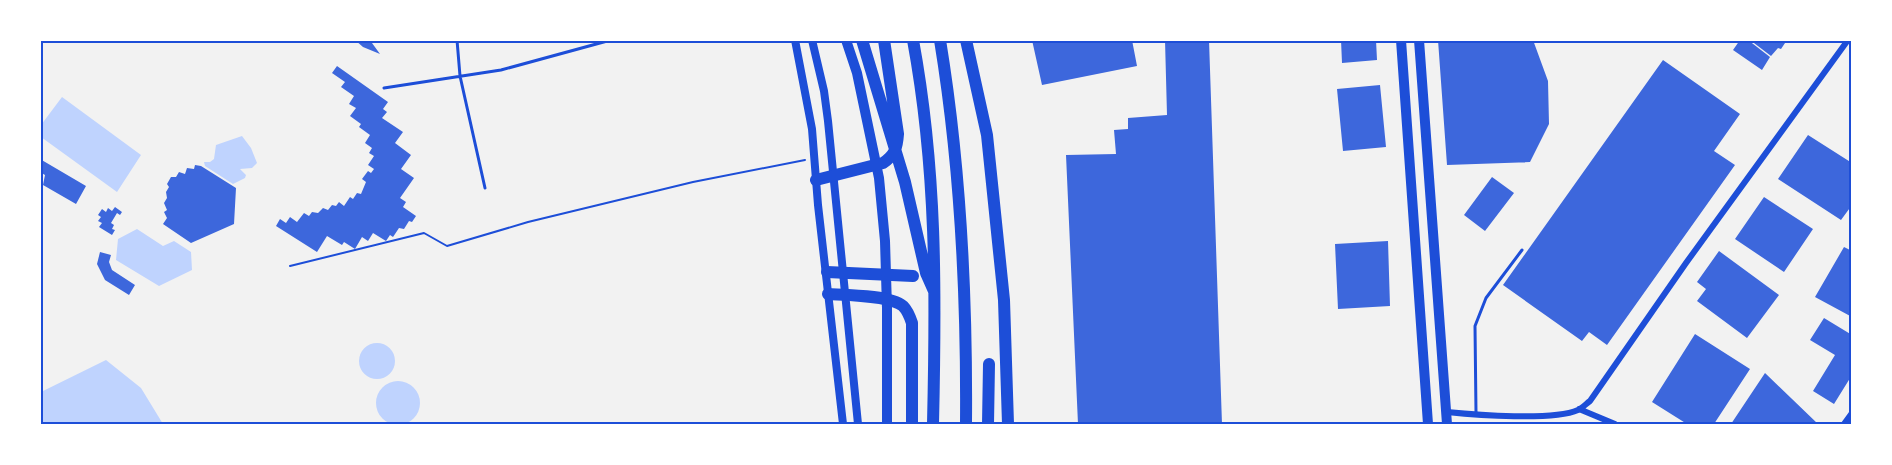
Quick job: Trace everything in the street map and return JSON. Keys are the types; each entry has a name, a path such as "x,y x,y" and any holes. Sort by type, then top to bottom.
{"highway":[{"path":"846,40 857,73 879,178 885,241 887,424"},
{"path":"862,40 905,183 926,273 936,295"},
{"path":"816,180 883,163 892,157 897,148 898,134 884,40"},
{"path":"913,40 931,173 936,295 933,424"},
{"path":"940,40 957,164 962,224 966,424"},
{"path":"966,40 987,135 1004,300 1008,424"},
{"path":"1401,40 1428,424"},
{"path":"1419,40 1448,424"},
{"path":"827,272 913,276"},
{"path":"828,294 870,296 901,304 908,312 912,323 912,424"},
{"path":"988,424 989,364"}],"street":[{"path":"795,40 806,89 843,424"},
{"path":"812,40 824,91 858,424"},
{"path":"1447,412 1476,415 1545,415 1579,410 1590,401 1686,263 1848,40"},
{"path":"1579,410 1615,424"},
{"path":"1844,424 1851,413"}],"lane":[{"path":"457,40 460,76 485,188"},
{"path":"384,88 501,70 611,40"},
{"path":"1476,415 1475,326 1486,298 1522,250"}],"path":[{"path":"290,266 424,233 447,246 528,222 693,182 814,159"}],"water":[{"path":"62,97 141,155 117,192 41,137 41,125"},
{"path":"242,136 251,148 257,163 252,168 240,169 246,175 245,178 233,184 205,166 204,162 214,159 216,145"},
{"path":"137,229 163,246 174,241 191,252 192,270 159,286 116,260 118,239"},
{"path":"377,343 390,348 395,361 390,374 377,379 364,374 359,361 364,348"},
{"path":"106,360 141,388 163,424 41,424 41,392"},
{"path":"398,381 413,388 420,403 413,418 398,425 383,418 376,403 383,388"}],"building":[{"path":"355,40 374,40 372,43 380,54 363,47"},
{"path":"1032,40 1132,40 1137,66 1042,85"},
{"path":"1165,40 1209,40 1222,424 1078,424 1066,155 1116,154 1114,130 1128,129 1128,118 1167,115"},
{"path":"1341,40 1376,40 1377,60 1342,63"},
{"path":"1438,40 1533,40 1548,81 1549,124 1530,162 1447,165"},
{"path":"1740,40 1748,40 1770,57 1762,70 1733,50"},
{"path":"1750,40 1787,40 1781,49 1778,48 1771,56"},
{"path":"1663,60 1740,114 1714,151 1735,165 1607,345 1589,332 1582,341 1503,285"},
{"path":"337,66 388,102 383,109 387,112 382,118 403,132 395,143 411,155 401,169 414,178 400,198 406,202 403,207 416,216 404,229 399,228 393,237 390,235 386,241 373,233 368,241 362,237 355,249 344,242 342,245 327,236 317,252 276,226 280,219 286,223 290,217 297,222 304,213 309,216 312,212 318,213 323,208 328,210 339,202 344,206 350,197 353,199 357,193 361,194 366,182 362,179 368,171 371,173 374,169 368,165 374,156 369,153 372,148 365,143 370,135 350,116 356,108 349,104 354,96 341,87 345,82 332,73"},
{"path":"1380,85 1386,147 1343,151 1337,89"},
{"path":"1808,135 1852,163 1852,205 1841,220 1778,179"},
{"path":"40,159 86,186 76,204 43,185 45,175 40,172"},
{"path":"195,165 201,166 236,188 234,224 191,243 163,224 167,218 164,203 169,187 167,184 171,177 176,177 179,172 185,174 187,168 194,169"},
{"path":"1492,177 1514,193 1485,231 1464,215"},
{"path":"1764,197 1813,229 1784,272 1735,239"},
{"path":"115,207 122,212 120,215 117,213 111,223 114,225 112,229 115,230 112,235 99,227 102,223 98,221 101,217 98,215 102,209 106,212 108,208 112,211"},
{"path":"1388,241 1390,306 1338,309 1335,244"},
{"path":"1844,247 1852,251 1852,317 1815,297"},
{"path":"1719,251 1779,295 1747,338 1697,301 1706,289 1697,282"},
{"path":"100,252 111,255 109,262 112,270 135,285 129,295 105,280 97,264"},
{"path":"1824,318 1852,335 1852,375 1834,404 1813,391 1835,355 1810,340"},
{"path":"1695,334 1750,369 1714,424 1687,424 1652,402"},
{"path":"1765,373 1818,424 1731,424"}]}
